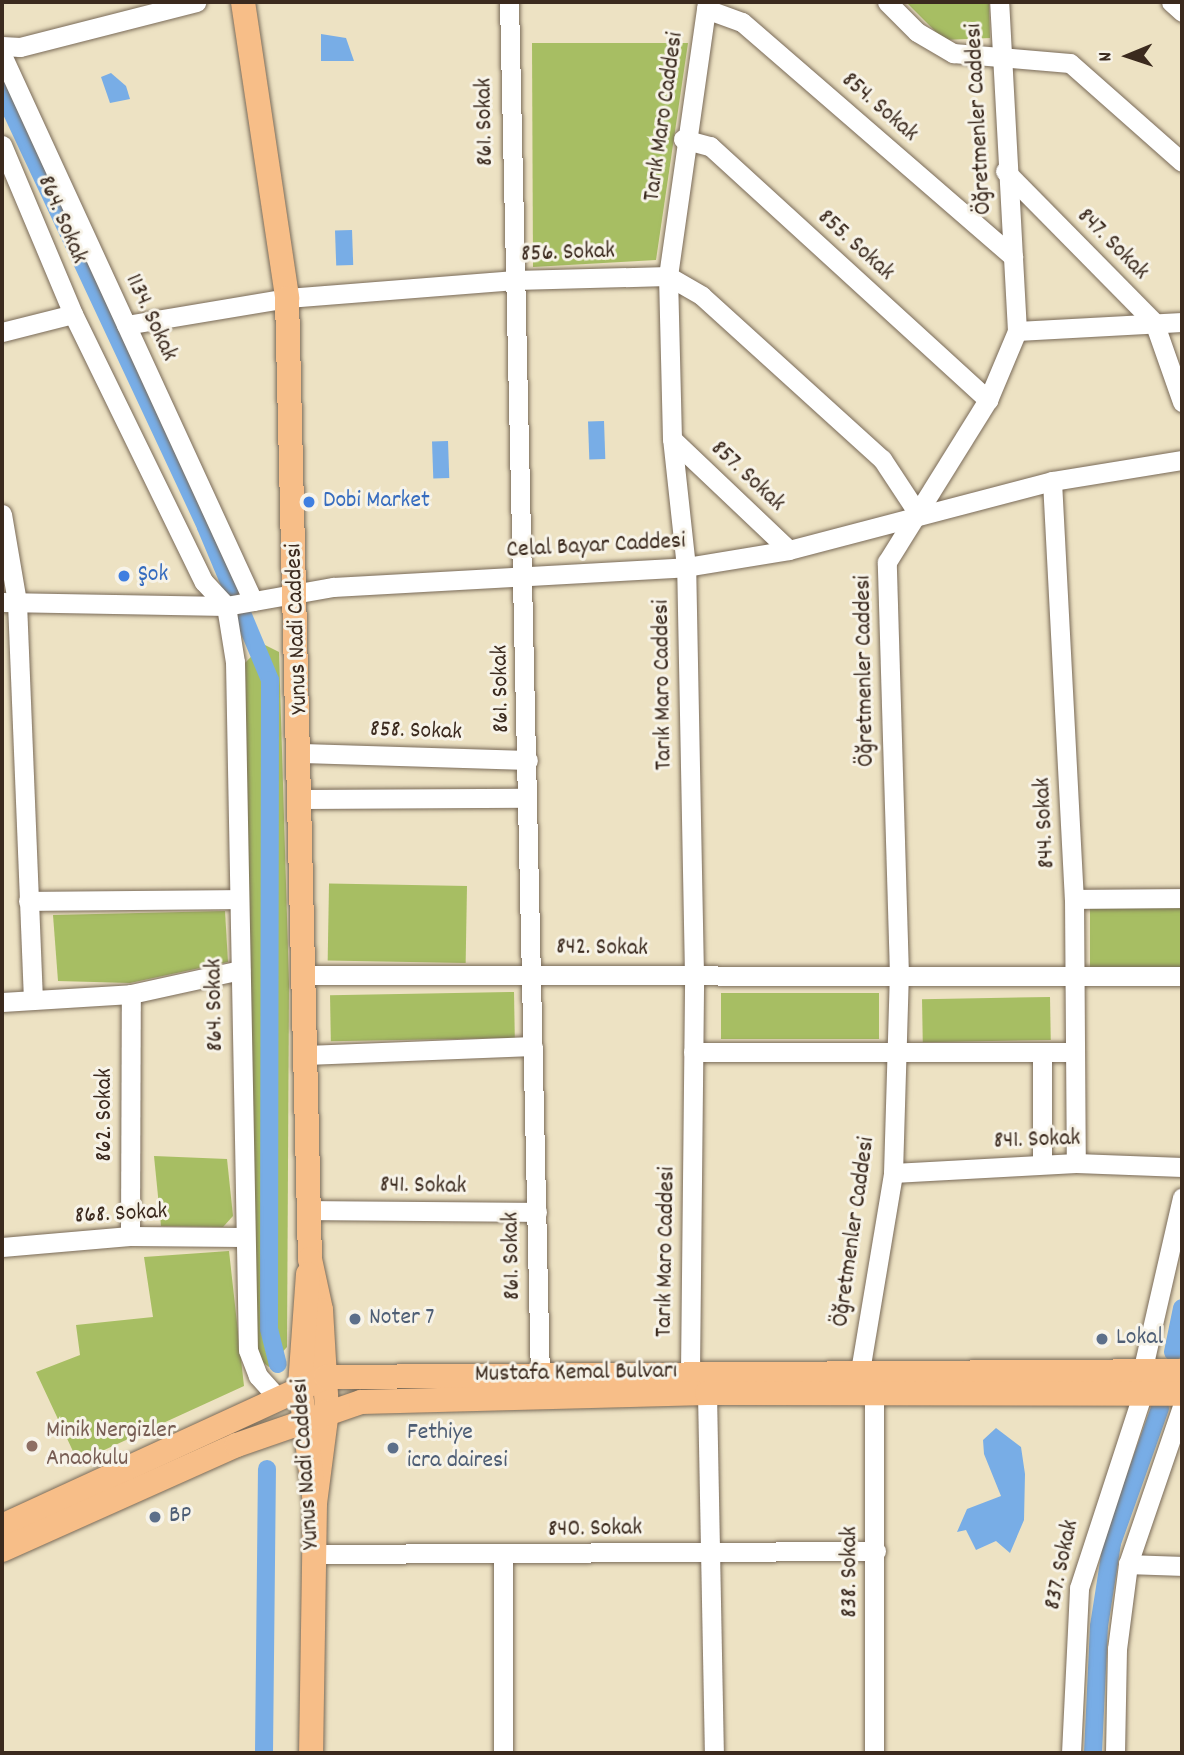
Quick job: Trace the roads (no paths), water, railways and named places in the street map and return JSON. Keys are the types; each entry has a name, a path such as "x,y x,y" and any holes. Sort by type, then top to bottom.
{"main road":[{"name":"Yunus Nadi Caddesi","path":"243,2 287,298 299,594 310,1259 300,1385 315,1503"},
{"name":"Yunus Nadi Caddesi","path":"310,1259 326,1377 327,1411 315,1503 311,1753"},
{"name":"Mustafa Kemal Bulvarı","path":"2,1526 276,1396 326,1377 860,1371 1142,1383 1182,1394"},
{"name":"Mustafa Kemal Bulvarı","path":"2,1550 303,1419 327,1411 393,1399 874,1391 1142,1383 1182,1371"}],"street":[{"path":"2,46 20,47 196,2"},
{"name":"861. Sokak","path":"509,2 528,760 528,973 533,1046 540,1375"},
{"path":"887,2 917,32 953,53 1003,60 1070,63 1182,162"},
{"name":"Öğretmenler Caddesi","path":"860,1371 894,1173 899,975 887,562 988,400 1017,331 1005,171 999,2"},
{"path":"1171,2 1182,12"},
{"name":"Tarık Maro Caddesi","path":"690,1372 694,975 686,567 672,439 668,276 683,139 706,6"},
{"name":"854. Sokak","path":"706,6 742,22 1013,257"},
{"name":"1134. Sokak","path":"2,55 253,601"},
{"name":"855. Sokak","path":"683,139 710,146 988,400"},
{"name":"864. Sokak","path":"2,145 73,314 204,582 227,606 235,663 242,1237 248,1350 258,1376 276,1396"},
{"name":"847. Sokak","path":"1005,171 1154,322 1182,402"},
{"path":"668,276 702,296 882,459 917,512"},
{"name":"856. Sokak","path":"126,325 287,298 515,280 668,276"},
{"path":"2,332 73,314"},
{"path":"1017,331 1182,322"},
{"name":"857. Sokak","path":"672,439 789,550"},
{"name":"Celal Bayar Caddesi","path":"9,602 227,606 299,594 524,575 686,567 789,550 917,512 1052,481 1182,460"},
{"name":"844. Sokak","path":"1052,481 1074,899 1076,1163"},
{"path":"2,514 29,901 33,1000"},
{"name":"858. Sokak","path":"302,753 528,760"},
{"path":"303,799 527,798"},
{"path":"1074,899 1182,898"},
{"path":"29,901 238,899"},
{"path":"2,1002 131,994 240,970"},
{"name":"842. Sokak","path":"305,975 528,973 1182,976"},
{"name":"862. Sokak","path":"130,1236 131,994"},
{"path":"306,1055 533,1046"},
{"path":"693,1052 1075,1052"},
{"path":"1042,1052 1042,1164"},
{"name":"841. Sokak","path":"894,1173 1076,1163 1182,1167"},
{"name":"837. Sokak","path":"1070,1753 1079,1588 1142,1383 1182,1199"},
{"name":"841. Sokak","path":"309,1210 537,1212"},
{"name":"868. Sokak","path":"2,1247 130,1236 242,1237"},
{"name":"838. Sokak","path":"874,1391 874,1753"},
{"path":"707,1393 714,1753"},
{"path":"1115,1753 1117,1649 1128,1564 1182,1406"},
{"name":"840. Sokak","path":"314,1554 503,1557 876,1551"},
{"path":"503,1557 503,1753"},
{"path":"1128,1564 1182,1566"}],"water":[{"path":"321,34 346,38 354,61 321,61"},
{"path":"111,73 126,86 130,99 110,103 101,77"},
{"path":"352,230 353,265 336,266 335,231"},
{"path":"604,421 605,459 589,460 588,422"},
{"path":"448,441 449,478 433,479 432,442"},
{"path":"996,1428 1021,1447 1025,1474 1024,1520 1010,1553 996,1541 976,1550 966,1530 957,1532 967,1509 1001,1496 984,1454 983,1440"}],"waterway":[{"path":"2,91 206,527 270,680 269,1329 278,1364"},
{"path":"1173,1352 1182,1308"},
{"path":"1093,1753 1099,1626 1112,1543 1160,1408"},
{"path":"264,1753 267,1469"}],"place":[{"name":"Dobi Market","path":"309,502"},
{"name":"Şok","path":"124,576"},
{"name":"Noter 7","path":"355,1319"},
{"name":"Lokal","path":"1102,1339"},
{"name":"Minik Nergizler Anaokulu","path":"32,1446"},
{"name":"Fethiye icra dairesi","path":"393,1448"},
{"name":"BP","path":"155,1517"}]}
